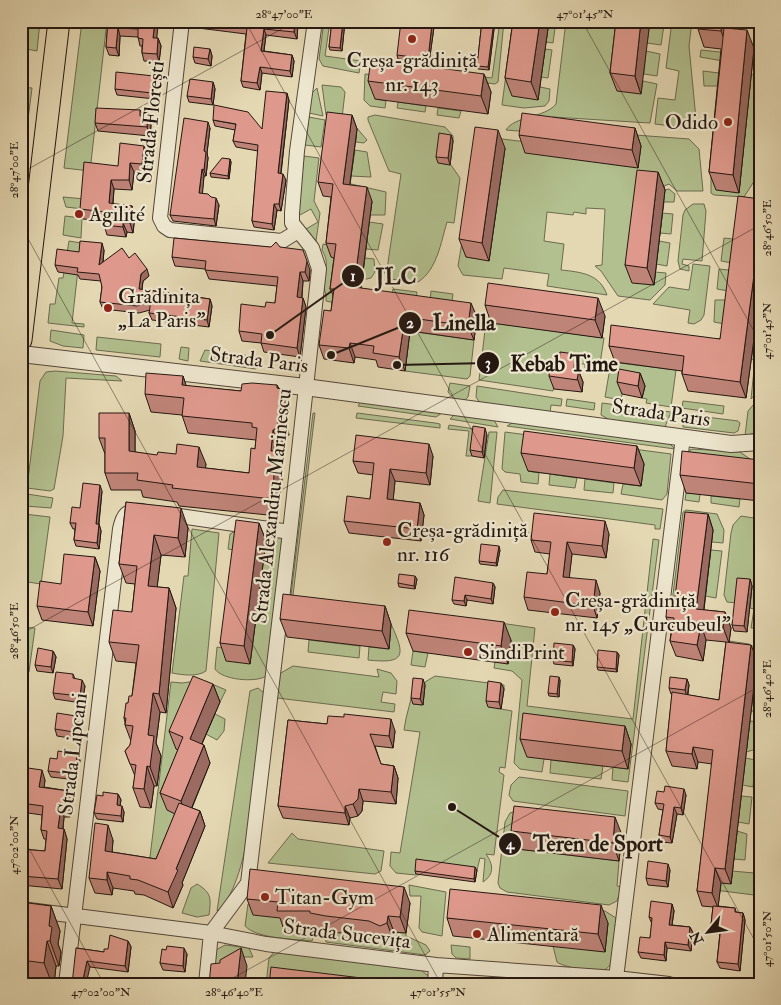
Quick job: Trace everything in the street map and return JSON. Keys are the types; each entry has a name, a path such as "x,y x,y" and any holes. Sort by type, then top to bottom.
{"main road":[{"path":"21,340 59,21"}],"street":[{"name":"Strada Florești","path":"182,21 160,218 164,226 170,230 282,241 298,230"},
{"name":"Strada Alexandru Marinescu","path":"211,933 248,883 290,532 318,269 312,248 292,223 297,151 315,21"},
{"name":"Strada Paris","path":"21,354 305,387 731,444 760,442"},
{"path":"616,978 683,437"},
{"name":"Strada Lipcani","path":"66,984 120,529 125,514 136,510 290,532"},
{"name":"Strada Sucevița","path":"21,909 211,933 266,944 436,965 560,978 616,978 669,984"},
{"path":"206,984 211,933"},
{"path":"435,984 436,965"}],"green space":[{"path":"21,21 40,21 37,51 21,48"},
{"path":"82,21 107,21 90,171 64,168"},
{"path":"324,21 330,21 325,56 361,61 359,73 323,66 319,59"},
{"path":"500,21 504,21 498,82 495,84 364,67 366,62 492,78"},
{"path":"513,21 522,21 540,87 550,89 549,101 545,106 524,108 502,105"},
{"path":"549,21 556,21 553,43 546,42"},
{"path":"566,21 625,21 641,94 643,81 657,84 650,123 553,117 518,131 506,130 510,125 545,112 556,104"},
{"path":"672,21 692,21 689,46 696,119 695,123 688,128 655,124 658,98 675,100 679,71 666,68"},
{"path":"650,23 664,25 661,45 647,43"},
{"path":"545,49 552,50 548,78 541,77"},
{"path":"701,50 729,53 729,62 700,57"},
{"path":"646,51 660,54 657,76 644,74"},
{"path":"703,71 727,74 726,86 704,86"},
{"path":"365,74 378,75 375,99 386,101 385,108 370,106 364,100"},
{"path":"751,74 760,75 760,172 744,197 714,195 711,193 711,171 718,172 739,192"},
{"path":"322,85 341,87 345,92 342,118 326,115"},
{"path":"21,87 32,88 21,174"},
{"path":"317,88 323,116 309,113 312,93"},
{"path":"398,102 426,106 425,112 397,108"},
{"path":"438,108 461,111 459,118 437,115"},
{"path":"375,115 445,127 453,136 453,141 441,140 439,163 451,165 460,178 454,223 447,222 434,263 418,282 390,279 386,276 401,174 389,171 368,120 368,117"},
{"path":"309,117 325,120 321,147 305,145"},
{"path":"356,127 367,140 364,143 356,142"},
{"path":"635,135 689,139 699,149 703,191 677,191 669,184 664,186 665,190 669,189 675,194 674,202 664,202 655,272 666,273 665,285 650,300 618,296 601,271 595,266 602,265 605,209 586,208 586,214 574,212 573,215 547,212 544,241 564,244 561,270 582,273 595,278 604,288 607,295 547,286 549,274 504,268 502,279 463,275 458,266 462,242 466,257 489,260 505,149 477,136 527,142"},
{"path":"355,150 367,152 371,177 351,176"},
{"path":"304,156 319,158 314,201 320,213 316,241 306,229 318,222 311,209 298,216"},
{"path":"351,184 386,192 385,215 370,215 372,202 348,198"},
{"path":"63,197 85,199 83,209 66,207"},
{"path":"693,204 704,204 706,211 702,261 683,259 682,264 689,266 689,271 680,269 678,261 683,215 685,210"},
{"path":"662,213 673,214 671,234 660,233"},
{"path":"65,216 82,218 81,238 63,235"},
{"path":"369,222 383,224 378,250 366,249"},
{"path":"724,238 741,240 738,264 721,261"},
{"path":"69,241 81,243 72,323 84,324 84,327 48,323 50,304 55,304 59,278 63,278"},
{"path":"659,241 670,243 667,266 656,264"},
{"path":"323,244 333,246 341,259 335,303 326,301 324,280 326,260 322,250"},
{"path":"365,258 374,259 375,272 371,278 362,280"},
{"path":"693,264 710,266 704,315 701,320 694,324 688,323 690,310 653,304 669,287 689,290"},
{"path":"719,269 737,271 734,292 717,289"},
{"path":"393,289 417,292 415,309 389,305"},
{"path":"431,291 453,294 450,314 429,311"},
{"path":"760,293 760,389 751,399 755,360 751,359"},
{"path":"715,300 733,300 730,325 714,322"},
{"path":"486,322 604,338 599,370 585,368 585,364 558,363 553,391 479,380"},
{"path":"51,330 84,335 83,348 63,346 50,341"},
{"path":"410,331 474,340 470,376 467,379 405,371"},
{"path":"97,337 161,344 160,357 96,350"},
{"path":"181,347 189,348 188,361 179,359"},
{"path":"205,350 258,357 256,369 200,361"},
{"path":"611,362 676,370 671,407 646,403 647,399 642,398 624,382 621,400 605,397"},
{"path":"55,371 116,376 122,381 66,378 63,436 54,489 50,491 27,488 40,381 46,372"},
{"path":"450,383 470,386 468,397 465,400 454,399 448,392"},
{"path":"477,386 562,399 561,406 551,405 550,413 480,403 476,397"},
{"path":"760,397 760,431 745,436 748,411"},
{"path":"567,399 595,403 594,410 566,406"},
{"path":"361,401 442,413 436,417 358,406"},
{"path":"683,401 724,406 723,414 682,408"},
{"path":"602,403 671,412 665,427 610,420 601,415"},
{"path":"313,413 315,413 293,595 291,595"},
{"path":"357,413 435,423 440,424 440,428 356,418"},
{"path":"682,414 738,421 740,423 738,431 734,433 683,427"},
{"path":"454,415 493,418 498,427 450,419"},
{"path":"514,422 668,442 675,449 507,426"},
{"path":"449,425 475,429 472,456 466,456 469,431 448,429"},
{"path":"489,432 497,432 490,503 478,501"},
{"path":"505,432 671,454 667,494 662,500 621,494 623,484 641,486 528,471 539,473 538,484 521,482 520,474 505,472 502,469"},
{"path":"690,450 740,452 760,466 689,469"},
{"path":"550,474 577,478 575,488 549,485"},
{"path":"585,479 614,483 613,493 584,490"},
{"path":"503,490 663,509 660,529 655,529 655,525 497,504 498,497"},
{"path":"686,493 700,494 699,502 685,500"},
{"path":"27,494 53,498 51,508 25,506"},
{"path":"711,496 740,499 739,507 711,503"},
{"path":"686,510 717,514 724,530 723,543 712,542 681,613 671,611 683,512"},
{"path":"24,514 50,517 41,584 21,581 21,539"},
{"path":"741,516 760,519 760,628 751,628 754,609 750,608 752,586 737,603 727,602 724,595 731,533 733,525"},
{"path":"192,529 219,533 206,671 190,675 172,673 184,576 188,576"},
{"path":"239,529 284,538 266,676 247,680 225,676 215,669 217,647 228,649 241,551 228,549 230,534"},
{"path":"653,539 659,540 628,782 612,780 613,767 628,769 631,744 544,759 542,772 520,769 514,763 522,680 512,671 494,668 495,662 465,618 535,628 527,706 633,719"},
{"path":"711,550 722,551 716,598 705,596"},
{"path":"391,624 399,644 399,656 389,661 368,660 369,647 389,649"},
{"path":"21,627 35,628 29,672 21,671"},
{"path":"309,640 360,646 359,658 308,652"},
{"path":"729,641 749,644 760,651 760,674 755,674 756,660 732,871 754,873 754,895 699,888"},
{"path":"413,651 428,653 425,667 411,665"},
{"path":"293,666 379,677 377,669 391,673 397,681 396,694 383,692 381,702 395,704 394,712 277,698 279,674"},
{"path":"21,676 28,677 23,711 21,711"},
{"path":"435,676 504,685 504,689 491,688 501,709 512,711 505,768 500,767 499,772 504,775 494,855 486,854 492,869 490,876 483,882 485,859 480,858 477,870 418,862 416,875 396,873 390,866 391,852 400,853 420,732 404,730 414,684 413,704 422,705 425,682"},
{"path":"205,681 226,690 220,702 176,749 190,755 185,818 148,874 171,682"},
{"path":"754,685 760,686 760,712 751,711"},
{"path":"258,688 265,694 257,776 246,843 239,872 229,896 217,911 250,691"},
{"path":"215,714 225,719 224,731 217,740 206,734"},
{"path":"750,721 760,722 757,749 746,752"},
{"path":"745,758 756,760 753,787 742,785"},
{"path":"551,760 603,766 601,779 550,773"},
{"path":"519,777 628,791 625,816 513,801 509,795 511,785"},
{"path":"741,796 752,797 749,824 738,822"},
{"path":"760,802 760,844 755,839"},
{"path":"519,810 518,849 619,861 617,886 622,887 617,901 609,905 507,892 500,888 498,883 505,822 510,813"},
{"path":"737,831 747,834 745,860 734,859"},
{"path":"292,833 298,839 384,851 381,871 375,874 268,863"},
{"path":"197,884 208,894 209,915 197,917 182,913 191,888"},
{"path":"409,885 446,892 442,936 422,932 419,928 421,896 410,896"},
{"path":"248,904 284,919 283,927 295,929 296,920 316,927 312,941 277,938 258,934 251,930 245,926"},
{"path":"559,906 605,911 616,918 612,961 606,969 600,971 584,970 565,966 557,962 553,946 552,917"},
{"path":"322,930 375,937 386,942 389,939 393,940 394,932 406,933 406,936 426,945 430,951 425,955 326,942"},
{"path":"225,945 249,948 253,957 239,957 212,966 216,950"},
{"path":"451,945 470,947 470,959 456,958 452,954"},
{"path":"274,952 421,970 432,979 432,984 266,984 269,958"},
{"path":"512,976 552,980 552,984 510,984"},
{"path":"478,978 490,978 491,984 462,984"}],"building":[{"path":"108,21 155,21 153,38 158,38 157,54 142,53 143,39 138,38 138,29 118,28 116,48 106,47"},
{"path":"195,21 295,21 294,32 264,29 261,51 292,55 290,71 260,67 257,83 241,81 247,28"},
{"path":"332,21 343,21 340,48 329,47"},
{"path":"401,21 432,24 428,59 397,55"},
{"path":"482,21 494,21 488,67 477,66"},
{"path":"513,21 540,21 531,82 505,78"},
{"path":"616,21 641,21 635,76 610,73"},
{"path":"699,21 722,21 721,31 698,29"},
{"path":"724,28 747,30 733,175 709,172"},
{"path":"194,47 210,49 208,59 193,57"},
{"path":"371,59 484,74 481,96 368,81"},
{"path":"116,72 154,76 152,93 115,89"},
{"path":"190,79 213,82 211,99 187,96"},
{"path":"266,91 287,93 278,173 283,174 279,204 274,204 272,224 252,221 258,145 233,141 236,124 213,120 214,105 248,112 262,129"},
{"path":"96,108 140,110 140,116 148,116 147,127 95,123"},
{"path":"327,112 352,115 343,184 367,187 354,287 471,303 468,326 405,317 399,357 373,353 374,346 350,343 349,348 319,345 324,310 331,311 334,289 330,289 336,244 326,243 333,184 318,182"},
{"path":"522,113 635,128 632,150 519,135"},
{"path":"184,118 208,122 204,151 206,152 204,170 202,169 199,193 208,194 216,198 214,219 170,215"},
{"path":"475,127 498,130 482,243 459,239"},
{"path":"439,133 451,135 448,158 436,157"},
{"path":"120,143 144,146 142,164 130,163 129,180 111,180 109,203 132,206 130,223 123,223 123,227 104,225 105,212 80,209 84,162 118,166"},
{"path":"222,158 230,159 228,176 210,173"},
{"path":"637,170 658,172 647,268 625,265"},
{"path":"738,196 760,199 760,229 740,382 682,374 684,356 609,346 611,325 720,339"},
{"path":"174,238 271,247 276,242 280,247 303,250 307,261 305,272 300,272 297,297 303,298 297,348 261,343 262,334 239,331 241,304 265,307 266,302 275,303 278,277 205,270 206,261 172,257"},
{"path":"80,241 102,243 99,265 122,248 129,258 135,253 147,269 141,274 139,289 210,299 207,320 149,313 151,301 137,306 100,302 102,287 99,274 77,272 78,268 55,265 57,249 79,252"},
{"path":"488,283 598,298 595,320 485,305"},
{"path":"560,352 575,354 574,369 579,370 577,380 549,376 550,365 559,366"},
{"path":"619,369 640,373 638,386 617,382"},
{"path":"146,373 183,376 182,385 241,391 242,384 252,383 277,385 277,388 282,389 280,410 283,417 278,421 277,428 273,430 271,451 276,451 272,499 172,488 173,485 137,480 138,473 105,473 105,438 99,438 99,413 129,413 129,451 157,455 158,452 176,454 177,444 199,447 197,467 249,473 251,448 255,449 257,428 252,427 252,423 182,416 184,398 145,394"},
{"path":"473,426 485,428 482,452 470,450"},
{"path":"524,431 637,446 634,468 521,453"},
{"path":"356,435 429,444 426,473 390,469 387,499 420,503 417,529 344,521 347,496 370,499 374,463 353,461"},
{"path":"682,451 760,460 760,484 680,475"},
{"path":"83,483 100,485 96,524 99,524 97,543 74,540 76,523 70,523 72,507 80,508"},
{"path":"126,502 181,508 178,538 154,535 148,586 169,588 159,694 153,693 148,735 154,736 150,767 147,766 144,789 133,788 136,765 130,764 125,751 130,745 133,726 125,725 126,718 124,718 126,703 128,703 129,696 132,696 139,645 109,642 113,610 132,612 137,566 119,564"},
{"path":"685,512 708,514 696,609 725,612 723,627 701,624 697,645 670,641 674,618 666,617 667,605 674,606"},
{"path":"534,513 605,521 602,546 567,542 563,577 596,580 593,606 524,597 527,572 547,574 551,542 531,540"},
{"path":"236,520 259,523 244,646 220,643"},
{"path":"481,544 499,546 496,563 479,561"},
{"path":"64,554 95,557 88,612 37,606 40,581 61,584"},
{"path":"399,574 415,576 414,586 398,583"},
{"path":"455,577 493,583 491,599 465,595 464,601 452,600"},
{"path":"737,578 750,579 744,626 732,625"},
{"path":"283,594 385,606 382,631 280,619"},
{"path":"409,610 504,622 501,646 406,633"},
{"path":"726,642 751,645 725,869 715,868 712,893 697,891 713,750 693,747 692,754 666,751 672,692 719,700"},
{"path":"554,643 573,645 572,662 553,660"},
{"path":"38,648 53,651 51,667 35,665"},
{"path":"598,650 617,652 616,669 597,667"},
{"path":"56,672 73,674 73,678 82,680 80,696 53,693"},
{"path":"193,676 213,684 190,739 204,745 181,801 160,793 183,737 169,731"},
{"path":"550,676 559,677 557,694 548,693"},
{"path":"670,677 687,679 685,690 669,688"},
{"path":"413,678 423,679 420,699 411,698"},
{"path":"488,681 501,683 499,702 486,701"},
{"path":"57,713 76,716 74,732 55,729"},
{"path":"523,713 625,726 622,751 520,739"},
{"path":"344,714 391,719 389,736 370,734 381,764 394,766 391,792 359,789 358,799 353,804 345,806 345,813 278,806 288,720 327,724 328,716 344,717"},
{"path":"58,751 77,754 75,774 48,771 50,758 57,759"},
{"path":"21,767 42,770 39,787 69,791 67,808 61,807 58,828 64,829 58,879 21,876 21,849 45,851 47,831 41,830 43,806 21,803"},
{"path":"665,786 684,789 681,808 674,807 670,837 659,835 664,804 655,803 657,791 664,792"},
{"path":"103,792 118,794 117,805 122,806 121,816 94,813 97,795 103,796"},
{"path":"179,803 200,811 168,892 138,880 130,879 130,876 107,872 107,880 89,878 95,823 108,825 105,851 156,859"},
{"path":"514,806 615,817 613,843 511,831"},
{"path":"416,859 475,867 474,879 415,871"},
{"path":"648,861 668,864 666,881 646,878"},
{"path":"250,869 404,887 400,917 388,916 387,923 380,926 369,921 326,916 310,913 310,911 277,911 278,902 247,899"},
{"path":"450,889 601,905 598,934 447,918"},
{"path":"651,901 672,904 669,925 690,927 688,945 665,942 664,955 638,952 640,937 650,938 652,918 649,917"},
{"path":"21,902 51,906 49,926 52,927 50,941 47,941 44,963 21,960"},
{"path":"713,906 735,908 735,912 743,913 738,964 717,962 721,926 711,925"},
{"path":"110,935 128,941 125,966 87,961 82,984 72,984 76,948 104,952 104,949 108,949"},
{"path":"167,946 184,948 183,966 160,963 162,949 166,950"},
{"path":"241,948 237,984 209,984 211,964 220,963 220,960"},
{"path":"271,967 411,984 269,984"},
{"path":"163,981 169,984 152,984 152,982"},
{"path":"541,981 541,984 515,984"}],"place":[{"name":"Creșa-grădiniță nr. 143","path":"412,39"},
{"name":"Odido","path":"728,122"},
{"name":"Agilité","path":"79,214"},
{"name":"Grădinița „La Paris”","path":"108,308"},
{"name":"JLC","path":"270,335"},
{"name":"Linella","path":"331,355"},
{"name":"Kebab Time","path":"397,365"},
{"name":"Creșa-grădiniță nr. 116","path":"387,542"},
{"name":"Creșa-grădiniță nr. 145 „Curcubeul”","path":"555,612"},
{"name":"SindiPrint","path":"468,652"},
{"name":"Teren de Sport","path":"452,807"},
{"name":"Titan-Gym","path":"265,897"},
{"name":"Alimentară","path":"477,934"}]}
